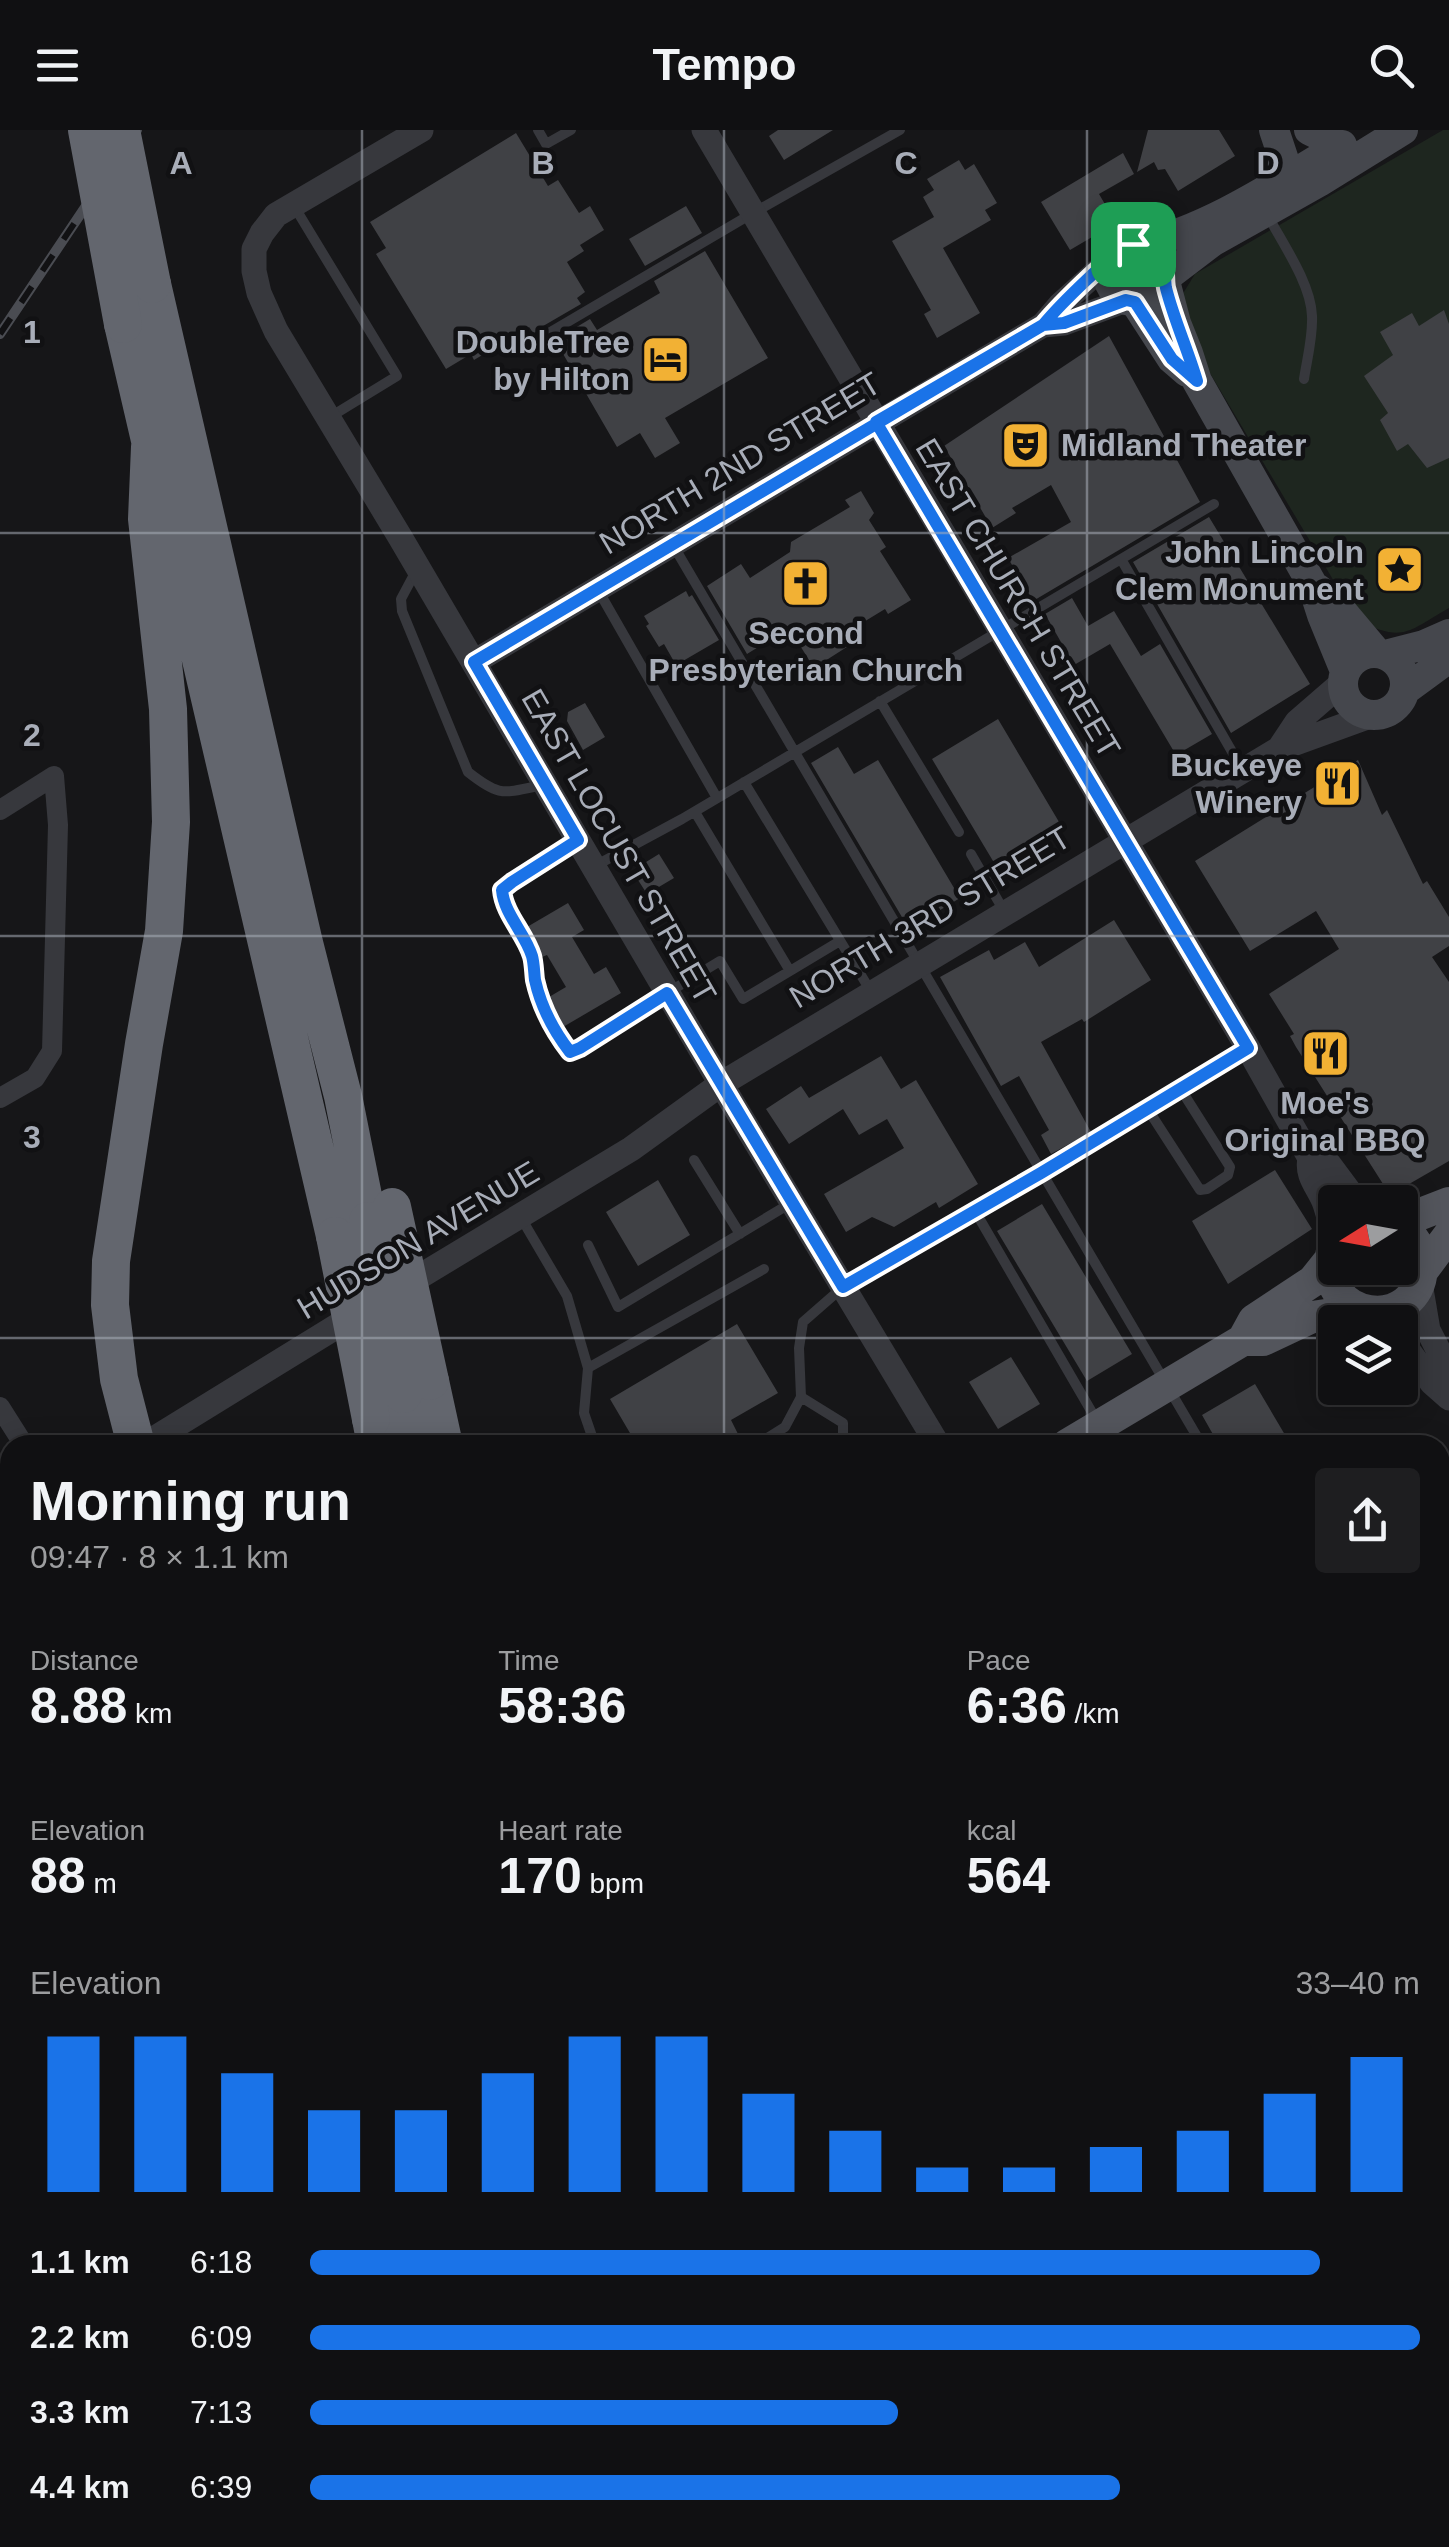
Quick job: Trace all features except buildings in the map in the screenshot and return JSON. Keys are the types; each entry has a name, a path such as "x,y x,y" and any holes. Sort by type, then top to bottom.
{"highway":[{"path":"87,130 150,447 210,690 416,1388 439,1435"},
{"path":"121,130 152,284 343,1096 365,1222 374,1432"},
{"path":"133,1435 119,1379 110,1305 111,1261 164,931 171,822 168,709 146,519 150,447"},
{"path":"412,1435 416,1388"}],"main road":[{"path":"1274,130 1284,160 1279,181"},
{"path":"1310,130 1353,138"},
{"path":"1197,381 1172,359 1130,301 1119,296 1110,284 1110,260 1133,244 1165,261 1212,242 1403,130"},
{"path":"1130,301 1157,295 1165,261 1199,226 1353,138"},
{"path":"1165,261 1176,324 1197,381 1312,584 1344,677 1343,692 1353,708 1379,716 1396,707 1404,691 1449,658"},
{"path":"1312,584 1381,654 1399,666 1404,691"},
{"path":"1344,677 1358,657 1424,645 1449,634"},
{"path":"1418,1217 1449,1204"},
{"path":"1402,1305 1412,1296 1449,1235"},
{"path":"1418,1246 1421,1276"},
{"path":"1243,1340 1254,1320 1313,1281 1318,1273"},
{"path":"1334,1285 1352,1305"},
{"path":"1108,1431 1166,1385 1243,1340 1263,1340 1318,1317"}],"street":[{"path":"294,205 421,130"},
{"name":"EAST CHURCH STREET","path":"704,130 1310,1158"},
{"name":"EAST LOCUST STREET","path":"294,205 276,215 254,249 259,293 276,331 932,1435"},
{"name":"NORTH 2ND STREET","path":"474,662 1043,325 1060,304 1110,260"},
{"name":"NORTH 2ND STREET","path":"1043,325 1064,323 1130,301"},
{"name":"NORTH 3RD STREET","path":"1279,748 1298,722 1344,677"},
{"name":"NORTH 3RD STREET","path":"721,1084 1279,748 1370,716"},
{"path":"0,810 54,776 58,825 52,1050 35,1078 0,1098"},
{"name":"HUDSON AVENUE","path":"160,1435 631,1150 721,1084"},
{"path":"1318,1190 1308,1168 1310,1158 1328,1163 1344,1185"},
{"path":"1421,1276 1428,1330 1449,1372"},
{"path":"1418,1363 1449,1398"},
{"path":"0,1407 18,1435"}],"lane":[{"path":"538,130 546,144 571,130"},
{"path":"542,338 900,130"},
{"path":"294,205 397,376 329,418"},
{"path":"1266,213 1306,291 1312,312 1304,379"},
{"path":"593,867 695,812 1214,504"},
{"path":"672,544 1196,1435"},
{"path":"1121,559 1242,770"},
{"path":"418,567 401,599 402,610 468,772 487,786 504,792 545,784"},
{"path":"597,589 717,798"},
{"path":"880,701 959,832"},
{"path":"744,782 872,993"},
{"path":"695,812 790,971"},
{"path":"578,840 502,890 503,904 532,955 541,1000 554,1032 570,1052 720,960 743,999 840,941"},
{"path":"971,854 1005,912"},
{"path":"772,1435 785,1427 801,1397 803,1322 843,1287 1248,1048"},
{"path":"1147,1108 1200,1190 1208,1189 1228,1175 1230,1168 1180,1088"},
{"path":"694,1160 740,1234"},
{"path":"588,1246 618,1307 792,1202"},
{"path":"974,1211 1108,1431"},
{"path":"520,1216 568,1296 588,1368 584,1413 592,1435"},
{"path":"588,1368 764,1269"},
{"path":"801,1397 843,1423 843,1435"}],"shaded area":[{"path":"1449,130 1449,608 1414,628 1396,633 1357,620 1185,331 1182,295 1195,274"}],"railway":[{"path":"0,334 137,130"}],"place":[{"name":"DoubleTree by Hilton","path":"665,360"},
{"name":"Midland Theater","path":"1026,445"},
{"name":"John Lincoln Clem Monument","path":"1399,570"},
{"name":"Second Presbyterian Church","path":"806,583"},
{"name":"Buckeye Winery","path":"1337,783"},
{"name":"Moe's Original BBQ","path":"1325,1053"}],"route":[{"path":"1133,244 1116,252 1043,325 876,422 474,662 578,840 502,890 503,904 532,955 541,1000 554,1032 570,1052 667,993 843,1287 1248,1048 876,422 915,400 1043,325 1064,323 1126,300 1135,302 1172,359 1197,381 1176,324 1164,281 1163,260 1152,248 1133,244"}]}
